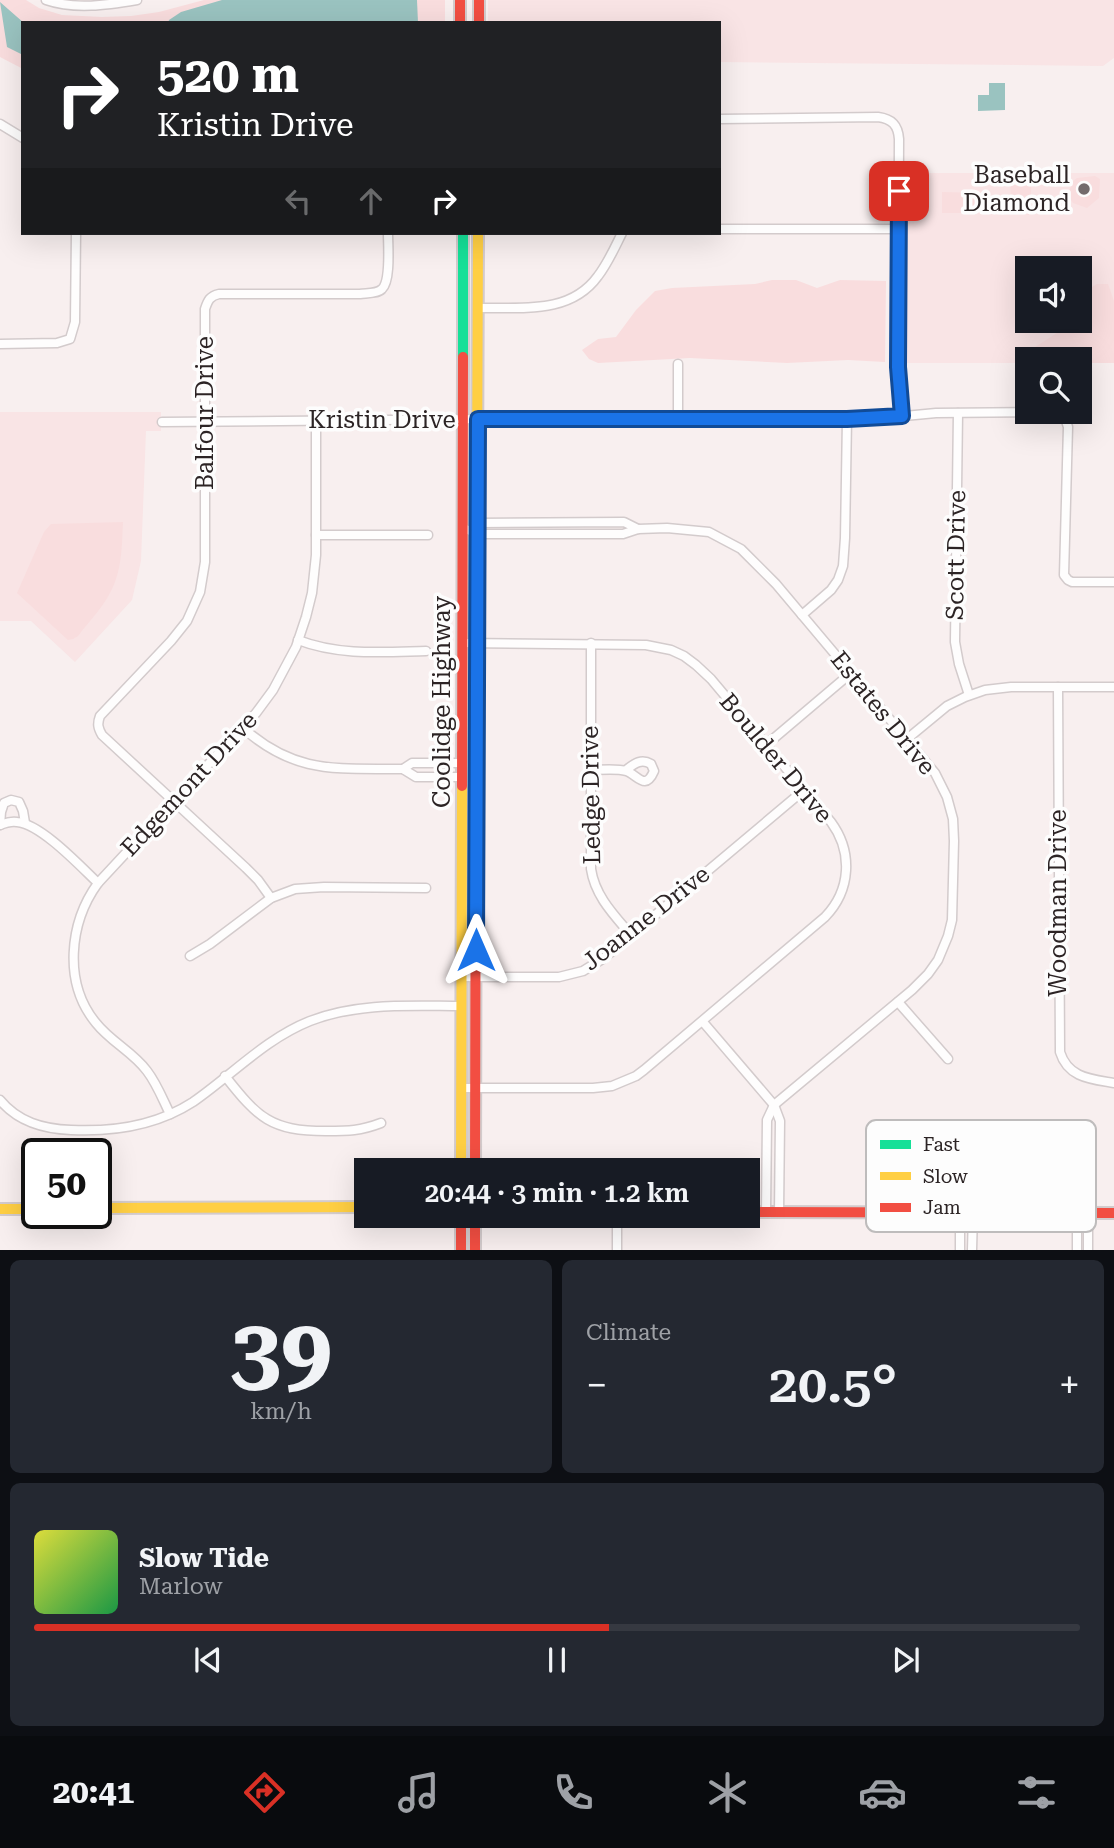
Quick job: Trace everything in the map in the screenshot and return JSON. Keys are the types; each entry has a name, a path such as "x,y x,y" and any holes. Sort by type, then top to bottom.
{"main road":[{"path":"460,0 460,21"},
{"path":"479,0 479,21"},
{"name":"Coolidge Highway","path":"461,1158 463,235"},
{"name":"Coolidge Highway","path":"475,1158 478,235"},
{"path":"464,304 469,309 478,308"},
{"path":"112,1209 354,1207"},
{"path":"0,1209 21,1209"},
{"path":"760,1212 866,1212"},
{"path":"1096,1213 1114,1213"},
{"path":"461,1228 461,1250"},
{"path":"475,1228 475,1250"}],"street":[{"path":"46,0 77,6 137,0"},
{"path":"721,119 878,117 888,119 898,129 898,367 902,416"},
{"path":"0,124 21,137"},
{"path":"721,229 898,229"},
{"path":"0,344 57,343 70,339 75,322 76,235"},
{"name":"Balfour Drive","path":"174,802 102,735 97,723 100,716 179,632 200,592 205,562 205,309 211,297 219,294 360,294 379,291 383,289 387,279 388,235"},
{"path":"478,308 543,307 566,301 585,289 598,276 621,235"},
{"path":"678,364 678,419"},
{"name":"Kristin Drive","path":"162,422 847,419 958,413 1056,412 1063,415 1068,427 1063,566 1066,578 1076,582 1114,582"},
{"name":"Scott Drive","path":"958,413 955,633 959,664 969,695"},
{"path":"802,615 831,590 843,566 847,419"},
{"name":"Edgemont Drive","path":"170,1114 147,1071 136,1058 96,1024 87,1010 78,988 74,960 77,927 88,898 98,883 243,728 273,690 298,640 312,593 316,555 316,420"},
{"name":"Estates Drive","path":"463,528 623,534 638,529 667,528 709,532 741,550 776,584 935,773 947,797 953,819 954,841 953,908 950,929 938,960 928,974 898,1002 774,1105"},
{"path":"316,535 428,535"},
{"path":"298,640 333,650 356,652 426,651"},
{"name":"Boulder Drive","path":"462,1088 593,1088 612,1086 636,1076 825,917 840,897 847,869 846,855 834,827 706,673 684,656 671,650 646,645 463,643"},
{"name":"Ledge Drive","path":"590,643 592,876 602,899 631,935"},
{"path":"766,745 851,673"},
{"path":"907,739 947,706 985,690 1011,687 1114,687"},
{"name":"Woodman Drive","path":"1058,687 1059,1043 1062,1059 1072,1071 1087,1078 1114,1083"},
{"path":"243,728 270,750 312,766 403,769 416,777 463,777"},
{"path":"403,769 416,762 463,763"},
{"path":"590,770 626,770"},
{"name":"Joanne Drive","path":"462,977 559,977 576,973 597,963 804,790"},
{"path":"20,822 23,811 19,802 11,800 4,803 0,825 20,822 44,835 98,883"},
{"path":"174,802 246,868 271,898"},
{"path":"190,956 283,892 307,887 426,888"},
{"path":"898,1002 948,1059"},
{"path":"0,1100 4,1111 37,1125 59,1130 128,1128 170,1114 193,1102 281,1035 311,1020 346,1010 379,1006 462,1006"},
{"path":"703,1022 774,1105 780,1121 779,1212"},
{"path":"225,1076 253,1110 285,1128 352,1131 381,1123"},
{"path":"766,1212 767,1120 774,1105"},
{"path":"617,1228 617,1250"},
{"path":"960,1232 960,1250"},
{"path":"972,1232 972,1250"},
{"path":"1077,1250 1080,1232"},
{"path":"1086,1232 1088,1250"}],"shaded area":[{"path":"0,0 26,0 39,8 62,15 102,17 159,12 204,0 445,0 445,21 21,21 21,68 0,57"},
{"path":"488,0 1114,0 1114,58 1103,66 721,62 721,21 488,21"},
{"path":"899,173 1114,173 1114,363 1092,363 1092,347 1015,347 1015,363 898,363"},
{"name":"Baseball Diamond","path":"1095,176 1100,179 1099,198 1087,208 1073,203 1068,196 1072,182 1077,178"},
{"path":"1010,178 1032,179 1029,215 1011,210"},
{"path":"942,192 985,193 985,213 942,213"},
{"path":"772,280 796,280 817,288 840,280 886,281 885,362 848,360 787,363 690,358 598,363 589,359 582,350 598,339 616,337 636,310 655,291 755,284"},
{"path":"1108,284 1114,301 1114,363 1092,363 1092,347 1035,347 1057,333 1092,333 1092,287"},
{"path":"0,412 161,412 161,431 146,431 141,561 132,600 75,662 31,621 0,621"},
{"path":"123,522 120,560 112,589 78,636 68,640 17,593 44,532 51,524"}],"water":[{"path":"222,0 417,0 418,21 169,21 181,12"},
{"path":"0,2 22,21 21,54 7,47"},
{"path":"989,83 1005,83 1005,110 978,111 978,95 989,95"}],"traffic: fast":[{"path":"463,235 463,357"}],"traffic: slow":[{"path":"476,737 478,235"},
{"path":"461,1158 462,786"},
{"path":"112,1208 354,1207"},
{"path":"0,1209 21,1209"}],"traffic: jam":[{"path":"460,0 460,21"},
{"path":"479,0 479,21"},
{"path":"462,786 463,357"},
{"path":"475,1158 476,737"},
{"path":"760,1212 866,1212"},
{"path":"1096,1213 1114,1213"},
{"path":"461,1228 461,1250"},
{"path":"475,1228 475,1250"}],"place":[{"name":"Baseball Diamond","path":"1084,189"}],"route":[{"path":"476,950 478,419 873,419 902,416 898,367 899,191"}]}
